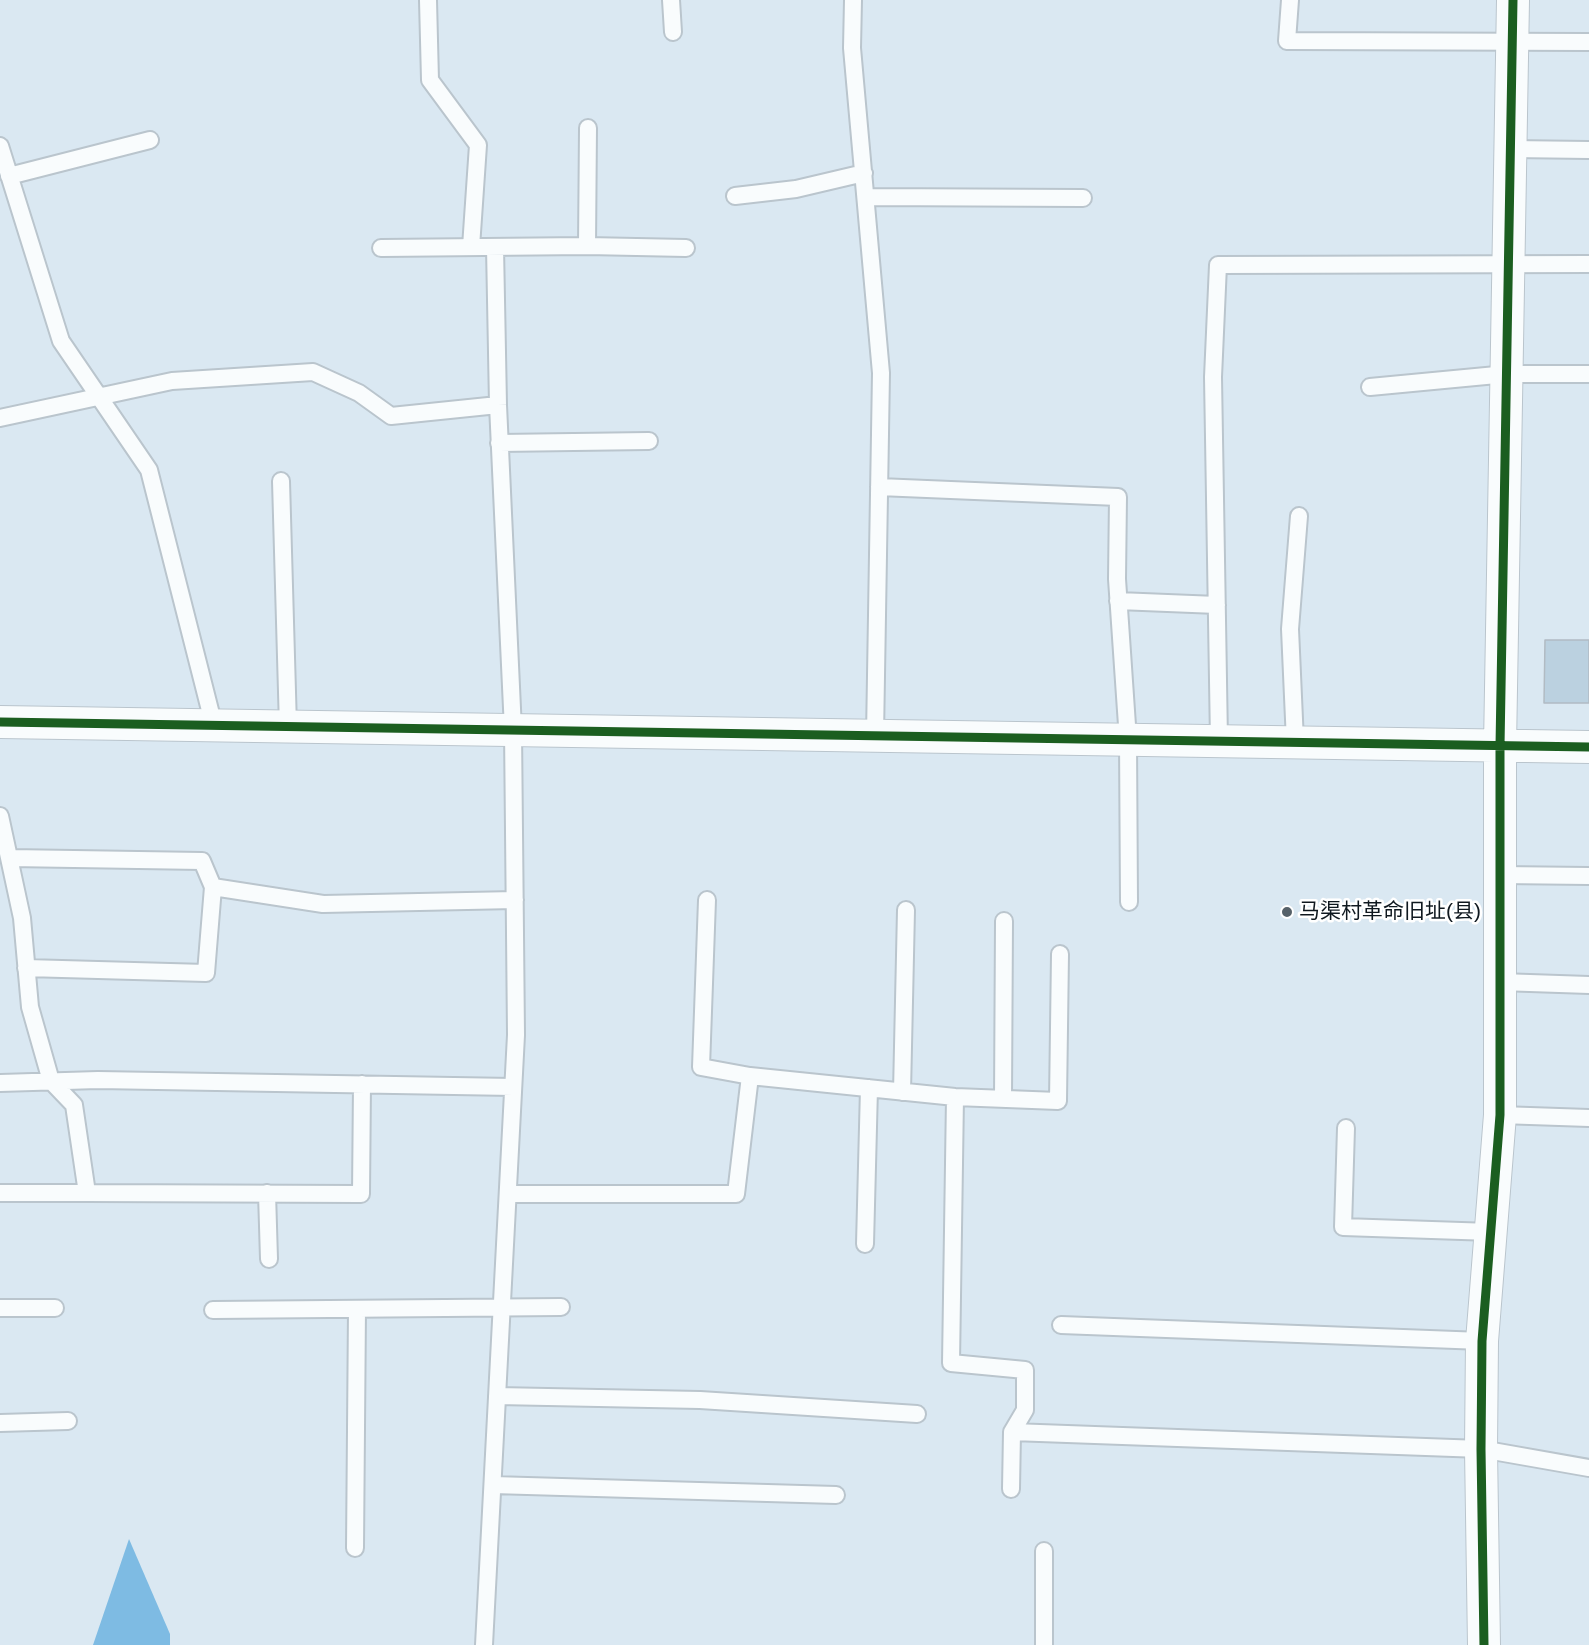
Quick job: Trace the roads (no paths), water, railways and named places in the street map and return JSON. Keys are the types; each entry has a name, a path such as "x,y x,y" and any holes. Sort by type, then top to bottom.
{"street":[{"path":"1484,1645 1482,1341 1500,1116 1500,746 1513,0"},
{"path":"0,722 1589,747"}],"lane":[{"path":"428,0 430,80 478,145 471,247"},
{"path":"670,0 673,32"},
{"path":"853,0 852,48 881,373 875,736"},
{"path":"1290,0 1287,41 1589,42"},
{"path":"587,246 588,128"},
{"path":"9,176 150,140"},
{"path":"0,147 61,340 149,470 214,726"},
{"path":"1511,148 1589,150"},
{"path":"735,196 796,189 864,173"},
{"path":"866,197 1083,198"},
{"path":"381,248 587,246 686,248"},
{"path":"484,1645 516,1035 513,730 499,443 495,247"},
{"path":"1219,741 1213,377 1218,265 1589,264"},
{"path":"0,418 172,381 313,372 359,393 391,416 498,405"},
{"path":"1370,387 1507,374 1589,374"},
{"path":"499,443 650,441"},
{"path":"281,481 288,727"},
{"path":"879,487 1118,496 1118,602 1128,740 1129,902"},
{"path":"1295,742 1290,629 1299,516"},
{"path":"1118,602 1217,606"},
{"path":"0,816 22,918 30,1007 51,1081 74,1105 87,1193"},
{"path":"10,858 202,861 213,887 206,973 26,968"},
{"path":"1500,875 1589,876"},
{"path":"213,887 323,904 515,900"},
{"path":"707,900 701,1066 750,1076 955,1097 1058,1101 1060,954"},
{"path":"902,1092 906,910"},
{"path":"1003,1099 1004,921"},
{"path":"1500,982 1589,985"},
{"path":"508,1194 736,1194 750,1076"},
{"path":"0,1083 98,1080 513,1087"},
{"path":"0,1193 361,1194 362,1084"},
{"path":"865,1244 869,1088"},
{"path":"955,1097 951,1363 1024,1370 1025,1410 1012,1432 1011,1489"},
{"path":"1500,1116 1589,1118"},
{"path":"1346,1128 1343,1227 1491,1232"},
{"path":"267,1193 269,1258"},
{"path":"213,1310 561,1307"},
{"path":"0,1308 55,1308"},
{"path":"355,1548 357,1309"},
{"path":"1061,1324 1482,1341"},
{"path":"497,1396 700,1400 917,1414"},
{"path":"0,1423 68,1421"},
{"path":"1012,1432 1481,1449 1589,1468"},
{"path":"493,1485 836,1496"},
{"path":"1044,1551 1044,1645"}],"water":[{"path":"129,1539 170,1634 170,1645 93,1645"}],"place":[{"name":"马渠村革命旧址(县)","path":"1287,912"}]}
